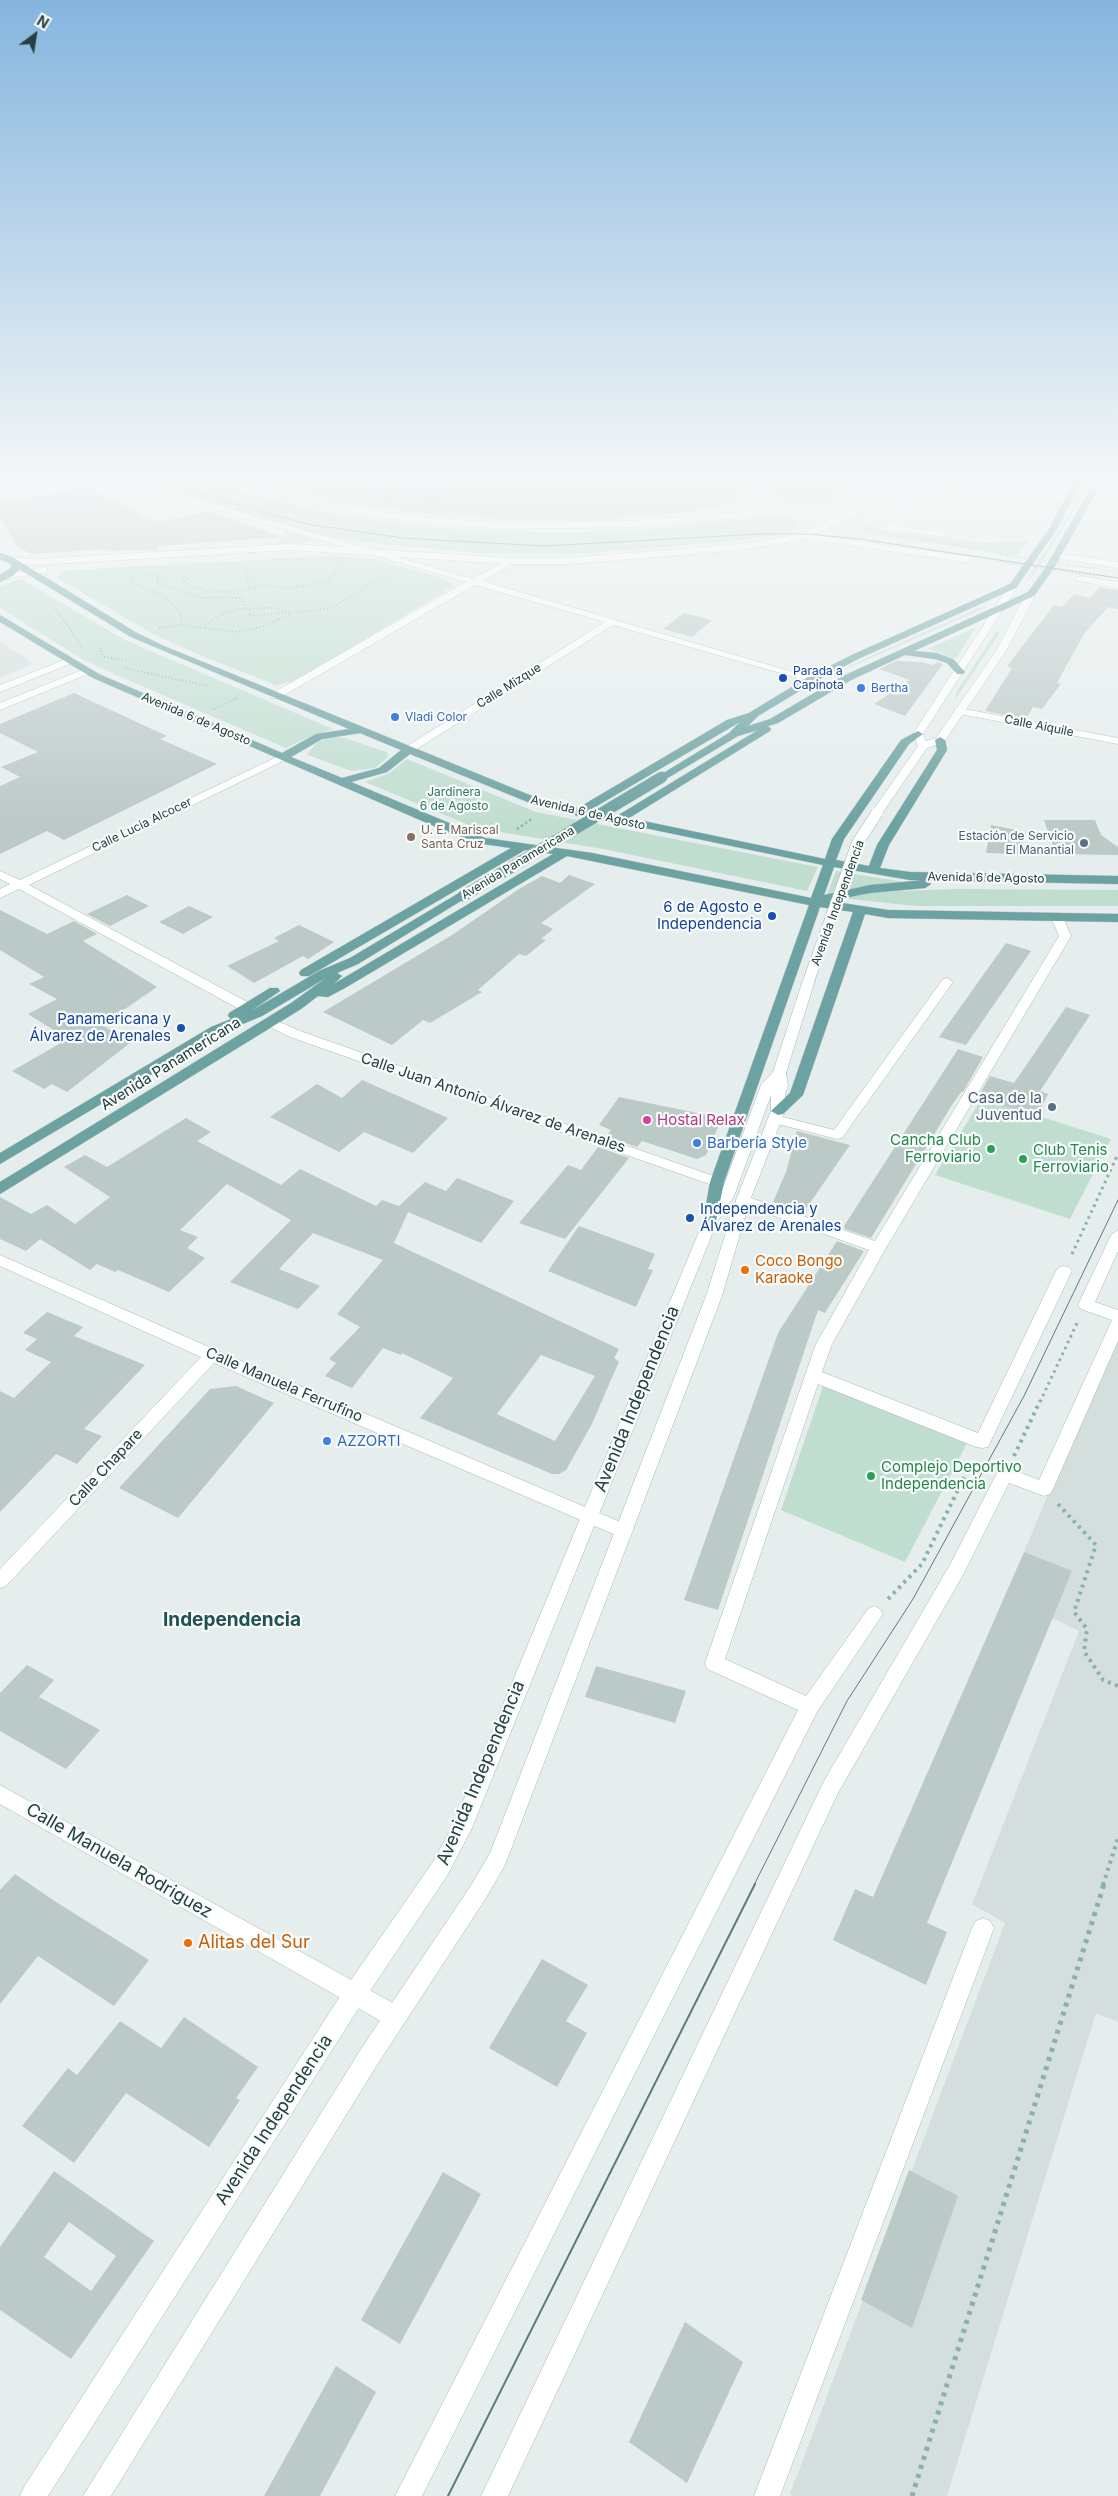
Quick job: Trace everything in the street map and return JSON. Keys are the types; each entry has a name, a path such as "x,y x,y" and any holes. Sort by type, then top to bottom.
{"main road":[{"name":"Avenida 6 de Agosto","path":"64,593 134,635 275,696 539,804 830,863 910,876 1118,880"},
{"name":"Avenida Panamericana","path":"0,1189 296,1006 354,961 662,778 733,734 754,714 812,679 857,656 996,593"},
{"name":"Avenida Panamericana","path":"733,734 774,721 847,678 1031,594"},
{"name":"Avenida 6 de Agosto","path":"0,618 87,671 341,782 483,841 565,852 860,910 914,915 1118,918"},
{"path":"904,653 936,656 950,661 960,672"},
{"path":"577,813 731,722 754,714"},
{"path":"616,821 763,732 774,721"},
{"path":"283,757 320,736 361,730"},
{"path":"710,1222 717,1182 838,839 905,742 918,734"},
{"path":"873,871 882,845 942,750 940,740"},
{"path":"341,782 383,770 408,750"},
{"path":"216,1030 246,1007 522,847"},
{"path":"296,1006 341,985 565,852"},
{"path":"817,902 832,896 870,889 927,884 954,878"},
{"path":"776,1115 796,1095 860,910"},
{"name":"Avenida 6 de Agosto","path":"1076,917 1118,914"},
{"name":"Avenida Panamericana","path":"0,1159 216,1030 256,1013 323,974 354,961"}],"street":[{"path":"275,696 454,593"},
{"path":"509,593 812,679"},
{"path":"1009,593 960,672 918,734 923,746 940,740 1001,651 1031,594"},
{"name":"Calle Mizque","path":"408,750 610,622"},
{"path":"0,689 69,661"},
{"path":"0,707 87,671"},
{"name":"Calle Aiquile","path":"959,711 1118,742"},
{"name":"Avenida Independencia","path":"33,2496 354,1995 440,1869 462,1828 710,1222 727,1196 768,1085 779,1073 809,980 857,844 923,746"},
{"name":"Calle Lucia Alcocer","path":"0,894 283,757"},
{"path":"0,874 246,1007"},
{"path":"810,1706 714,1663 824,1344 878,1248 1065,936 1057,917"},
{"path":"776,1115 837,1135 947,982"},
{"name":"Calle Juan Antonio Álvarez de Arenales","path":"271,1022 295,1034 717,1182"},
{"name":"Avenida Independencia","path":"96,2496 394,2016 479,1891 498,1858 714,1296 743,1200 776,1115 778,1094 781,1086 779,1073"},
{"path":"743,1200 878,1248"},
{"path":"1118,1235 1086,1305 1118,1316"},
{"name":"Calle Manuela Ferrufino","path":"0,1260 212,1355 624,1531"},
{"path":"813,1375 982,1442 1064,1271"},
{"path":"494,2496 831,1788 958,1568 1005,1474 1044,1489 1118,1323"},
{"name":"Calle Chapare","path":"0,1581 212,1355"},
{"path":"408,2496 810,1706 874,1614"},
{"name":"Calle Manuela Rodriguez","path":"0,1794 394,2016"},
{"path":"767,2496 984,1928"}],"path":[{"path":"157,593 164,596 180,612 182,624"},
{"path":"186,593 209,598 241,598 250,614 249,616 330,609 356,593"},
{"path":"52,604 88,654"},
{"path":"204,626 227,612 238,609 272,608 291,613"},
{"path":"163,627 182,624 238,632 262,626 291,613"},
{"path":"101,648 100,651 104,657 126,660"},
{"path":"118,667 214,688"},
{"path":"209,712 243,695"},
{"path":"511,833 537,814"},
{"path":"1064,1271 1118,1154"},
{"path":"1005,1474 1086,1305"},
{"path":"874,1614 922,1564 982,1442"},
{"path":"1044,1489 1096,1545 1074,1612 1087,1629 1084,1651 1103,1680 1118,1686"},
{"path":"912,2496 1118,1838"}],"shaded area":[{"path":"0,642 29,660 32,663 0,678"},
{"path":"1118,1327 1118,2022 1096,2013 947,2496 793,2496 790,2494 1005,1923 972,1904 1079,1631 1052,1618 1024,1552"}],"green space":[{"path":"0,593 46,593 125,640 333,729 309,737 286,748 107,671 79,657 0,608"},
{"path":"84,593 441,593 295,681 276,685 202,656 153,634"},
{"path":"984,606 987,607 839,672 860,661"},
{"path":"976,627 956,659 928,649"},
{"path":"996,632 1000,633 954,701 958,690"},
{"name":"Jardinera 6 de Agosto","path":"332,737 345,738 387,752 388,757 375,768 352,771 307,755 317,742"},
{"name":"Jardinera 6 de Agosto","path":"407,759 536,812 818,867 807,891 603,849 476,828 365,782 388,774"},
{"path":"836,871 904,882 827,894"},
{"path":"956,889 1118,890 1118,906 915,906 840,898 871,892"},
{"name":"Club Tenis Ferroviario","path":"982,1098 1111,1139 1070,1219 935,1175"},
{"name":"Complejo Deportivo Independencia","path":"823,1386 967,1443 905,1562 781,1510"}],"building":[{"path":"1094,593 1118,593 1118,609 1108,607 1084,634 1057,683 1061,684 1042,709 1033,707 1026,719 985,711 1012,668 1007,666 1054,605 1062,607 1074,594 1090,598"},
{"path":"684,613 712,620 692,637 663,629"},
{"path":"896,661 920,662 933,665 938,662 943,664 905,716 874,704 910,680 879,669"},
{"path":"74,693 167,736 160,739 217,764 64,840 47,831 0,854 0,786 20,777 1,767 38,752 0,733 0,724"},
{"path":"1044,820 1095,820 1101,835 1118,847 1118,855 1056,854"},
{"path":"991,825 1026,832 1020,854 986,853"},
{"path":"569,875 595,884 541,923 553,929 541,939 546,940 526,956 519,954 478,990 482,992 430,1023 423,1020 392,1045 323,1012 452,935 519,889 542,876 560,883"},
{"path":"127,895 149,906 110,926 87,914"},
{"path":"189,906 213,917 183,934 159,922"},
{"path":"0,910 47,934 74,921 97,934 83,941 157,987 125,1009 98,1022 130,1043 67,1092 52,1084 44,1089 12,1071 68,1039 28,1014 57,999 29,984 44,977 0,950"},
{"path":"299,925 334,942 308,959 303,956 254,983 227,966 279,941 274,938"},
{"path":"1006,943 1031,951 966,1045 939,1037"},
{"path":"1066,1007 1090,1015 1040,1091 1048,1094 1037,1116 978,1097 990,1076 1014,1083"},
{"path":"958,1049 983,1057 963,1092 961,1092 952,1105 871,1238 845,1229 844,1226"},
{"path":"362,1080 448,1118 413,1153 364,1132 339,1152 270,1117 317,1084 342,1098"},
{"path":"619,1097 722,1118 706,1155 697,1159 642,1141 637,1147 606,1136 611,1130 599,1125"},
{"path":"186,1118 211,1132 197,1141 281,1185 300,1169 376,1206 382,1200 399,1206 425,1182 446,1191 457,1178 514,1201 481,1243 408,1212 394,1243 619,1349 614,1358 619,1362 592,1424 566,1470 559,1474 552,1474 420,1418 453,1378 402,1353 401,1355 383,1348 352,1388 325,1376 336,1363 329,1359 360,1327 337,1314 383,1260 313,1233 279,1269 320,1286 298,1309 230,1282 291,1220 227,1184 180,1230 198,1237 187,1248 205,1258 169,1292 118,1270 115,1272 97,1264 90,1270 40,1239 26,1251 0,1239 0,1197 31,1214 47,1205 75,1224 110,1197 64,1167 85,1155 107,1167","holes":["541,1355 595,1376 555,1441 497,1414"]},
{"path":"797,1131 850,1145 803,1213 773,1202 786,1172"},
{"path":"598,1147 629,1158 565,1239 519,1223 568,1165 581,1170"},
{"path":"579,1226 655,1254 648,1269 653,1270 636,1307 548,1271"},
{"path":"837,1241 864,1251 825,1313 818,1310 718,1610 684,1600 778,1333"},
{"path":"47,1312 83,1327 74,1336 145,1365 84,1429 102,1436 77,1464 56,1454 0,1512 0,1391 14,1398 51,1362 25,1350 37,1339 23,1333"},
{"path":"236,1386 274,1403 178,1518 119,1488 210,1389"},
{"path":"1024,1552 1072,1571 927,1923 947,1932 926,1985 833,1940 855,1889 873,1897"},
{"path":"27,1665 54,1680 39,1697 100,1730 66,1769 0,1731 0,1693"},
{"path":"596,1666 686,1691 675,1723 585,1697"},
{"path":"15,1874 149,1960 114,2006 38,1956 0,2004 0,1890"},
{"path":"542,1959 588,1985 566,2021 587,2033 557,2087 489,2048"},
{"path":"184,2017 258,2067 236,2098 240,2100 209,2147 126,2093 74,2163 22,2126 68,2068 77,2075 120,2021 161,2048"},
{"path":"909,2170 958,2196 912,2328 861,2300"},
{"path":"54,2171 154,2241 71,2359 0,2310 0,2247","holes":["69,2222 116,2256 91,2291 44,2257"]},
{"path":"443,2172 481,2194 400,2344 361,2320"},
{"path":"685,2322 743,2362 687,2483 629,2442"},
{"path":"336,2366 376,2392 320,2496 264,2496"}],"tram line":[{"path":"754,1885 847,1701 913,1599 1024,1396 1118,1200"},
{"path":"448,2496 755,1884"}],"place":[{"name":"Parada a Capinota","path":"783,678"},
{"name":"Bertha","path":"861,688"},
{"name":"Vladi Color","path":"395,717"},
{"name":"U. E. Mariscal Santa Cruz","path":"411,837"},
{"name":"Estación de Servicio El Manantial","path":"1084,843"},
{"name":"6 de Agosto e Independencia","path":"772,916"},
{"name":"Panamericana y Álvarez de Arenales","path":"181,1028"},
{"name":"Casa de la Juventud","path":"1052,1107"},
{"name":"Hostal Relax","path":"647,1120"},
{"name":"Barbería Style","path":"697,1143"},
{"name":"Cancha Club Ferroviario","path":"991,1149"},
{"name":"Club Tenis Ferroviario","path":"1023,1159"},
{"name":"Independencia y Álvarez de Arenales","path":"690,1218"},
{"name":"Coco Bongo Karaoke","path":"745,1270"},
{"name":"AZZORTI","path":"327,1441"},
{"name":"Complejo Deportivo Independencia","path":"871,1476"},
{"name":"Alitas del Sur","path":"188,1943"}],"district":[{"name":"Independencia","path":"232,1620"}]}
